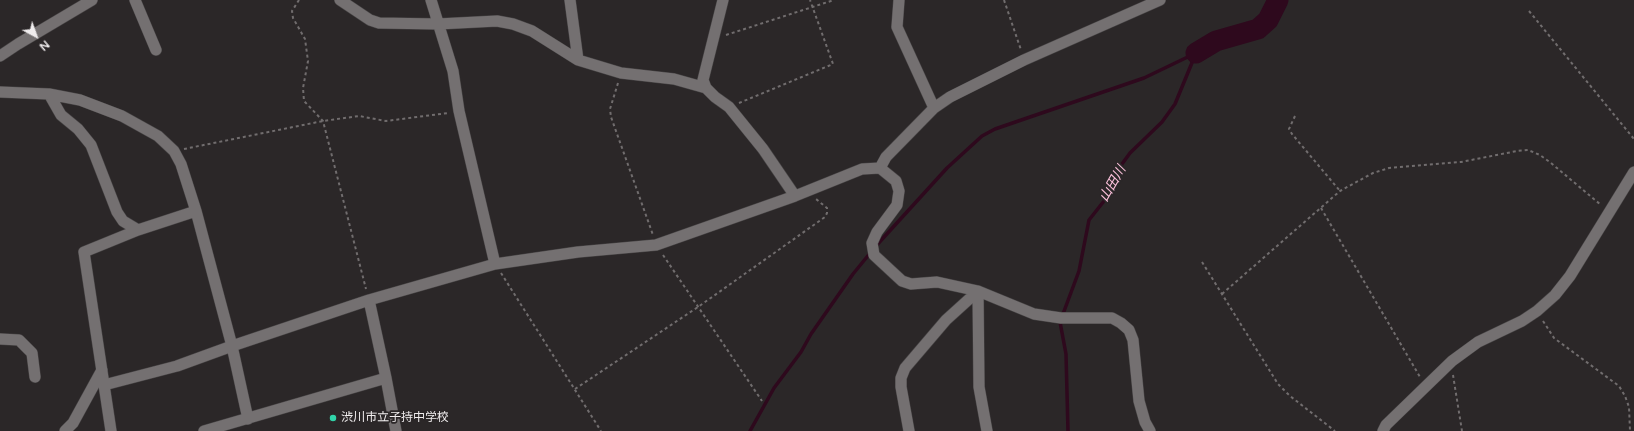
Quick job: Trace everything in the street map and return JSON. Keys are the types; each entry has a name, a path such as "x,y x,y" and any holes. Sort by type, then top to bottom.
{"street":[{"path":"0,56 92,0"},
{"path":"135,0 156,50"},
{"path":"340,0 370,20 379,24 438,24 497,21 513,24 532,31 578,60 621,73 674,79 706,88"},
{"path":"431,0 453,71 459,111 495,264"},
{"path":"570,0 578,60"},
{"path":"723,0 703,80 706,88 714,97 729,107 763,149 795,196"},
{"path":"899,0 897,27 934,108"},
{"path":"880,168 886,157 934,108 950,97 1024,60 1160,0"},
{"path":"0,92 49,94 80,100 122,116 158,136 174,151 181,164 196,211 232,346 248,419"},
{"path":"49,94 61,115 78,129 91,145 117,212 123,221 138,230"},
{"path":"104,385 177,366 369,300 495,264 578,252 656,246 795,196 862,169 880,168 896,181 899,191 897,205 877,232 872,243 874,255 902,281 911,284 937,282 978,291 1034,314 1057,318 1112,318 1121,323 1129,330 1133,340 1139,401 1145,422 1150,431"},
{"path":"1383,431 1386,425 1452,361 1478,342 1522,321 1537,311 1555,295 1570,276 1634,172"},
{"path":"110,431 84,252 138,230 196,211"},
{"path":"909,431 901,387 901,378 905,368 946,320 978,291"},
{"path":"978,291 978,387 987,431"},
{"path":"369,300 396,431"},
{"path":"0,339 19,340 32,353 35,377"},
{"path":"65,431 74,424 102,370"},
{"path":"204,431 386,378"}],"path":[{"path":"299,0 292,11 293,18 304,39 308,61 303,88 304,101 323,121 369,300"},
{"path":"729,107 833,64 810,0"},
{"path":"713,39 834,0"},
{"path":"1004,0 1024,60"},
{"path":"1529,11 1634,139"},
{"path":"174,151 323,121 359,116 386,121 459,111"},
{"path":"1295,116 1289,129 1292,134 1340,191"},
{"path":"1222,294 1340,191 1373,173 1389,168 1461,162 1517,150 1528,150 1540,155 1551,163 1609,213"},
{"path":"575,388 698,307 825,217 827,208 806,191"},
{"path":"1321,208 1425,387"},
{"path":"1202,262 1278,384 1290,396 1335,431"},
{"path":"495,264 601,431"},
{"path":"1537,311 1554,338 1619,386 1626,396 1629,407 1630,431"},
{"path":"1452,361 1462,431"}],"waterway":[{"name":"山田川","path":"1196,53 1216,41 1258,29 1268,20 1278,0"},
{"path":"875,247 947,168 982,136 995,129 1144,78 1196,53"},
{"name":"山田川","path":"1068,431 1066,354 1060,322 1079,271 1089,220 1104,201 1122,164 1130,153 1162,122 1175,104 1196,53"},
{"path":"750,431 774,388 801,352 811,334 853,274 871,252"}],"place":[{"name":"渋川市立子持中学校","path":"333,418"}]}
